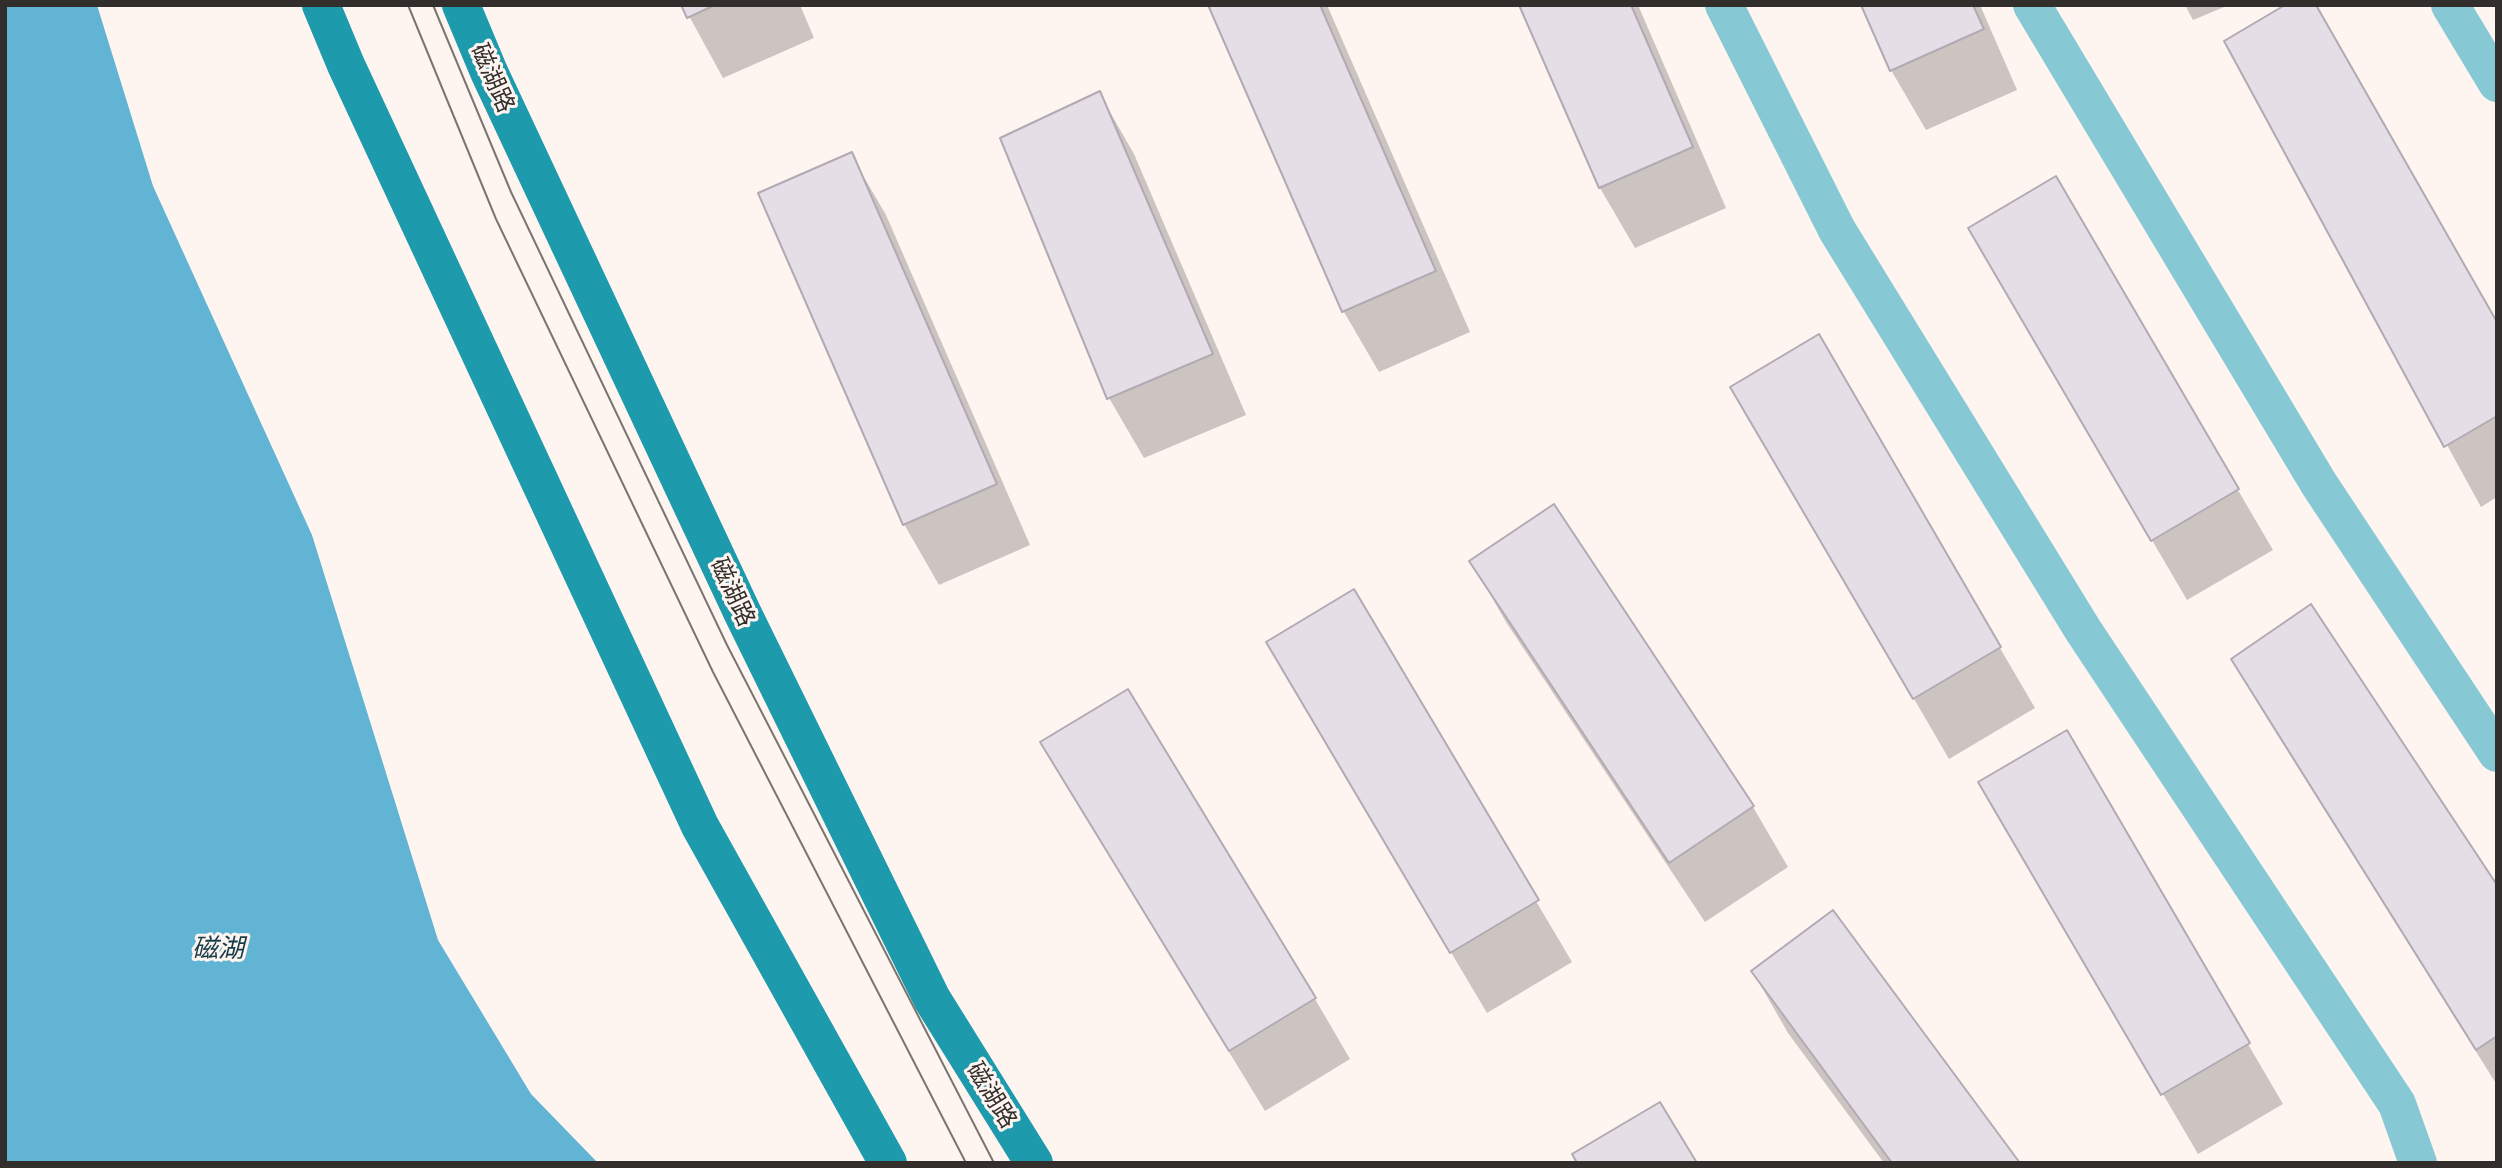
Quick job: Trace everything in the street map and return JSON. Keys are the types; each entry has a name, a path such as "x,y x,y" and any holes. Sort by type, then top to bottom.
{"main road":[{"path":"321,5 352,78 700,826 888,1163"},
{"name":"磁湖路","path":"461,5 495,85 743,614 932,999 1034,1163"}],"street":[{"path":"1724,5 1837,230 2083,630 2397,1104 2418,1163"},
{"path":"2032,5 2319,484 2497,753"},
{"path":"2450,5 2497,83"}],"water":[{"name":"磁湖","path":"5,5 97,5 153,186 312,535 438,940 531,1094 598,1163 5,1163"}],"building":[{"path":"681,5 715,5 687,18"},
{"path":"1208,5 1320,5 1436,271 1342,312"},
{"path":"1519,5 1631,5 1693,147 1599,188"},
{"path":"1861,5 1973,5 1984,29 1890,71"},
{"path":"2285,5 2316,5 2497,322 2497,416 2444,447 2224,41"},
{"path":"1100,91 1213,354 1107,399 1000,138"},
{"path":"852,152 997,484 903,525 758,193"},
{"path":"2056,176 2239,489 2151,541 1968,228"},
{"path":"1819,334 2001,647 1913,699 1730,387"},
{"path":"1554,504 1754,806 1669,863 1469,561"},
{"path":"1354,589 1539,900 1450,953 1266,642"},
{"path":"2311,604 2497,885 2497,1036 2476,1050 2231,659"},
{"path":"1128,689 1316,998 1229,1051 1040,742"},
{"path":"2067,730 2250,1043 2161,1095 1978,782"},
{"path":"1833,910 2020,1163 1892,1163 1751,971"},
{"path":"1660,1102 1697,1163 1577,1163 1572,1154"}],"tram line":[{"path":"408,5 496,219 713,672 966,1163"},
{"path":"433,5 511,192 727,645 994,1163"}]}
